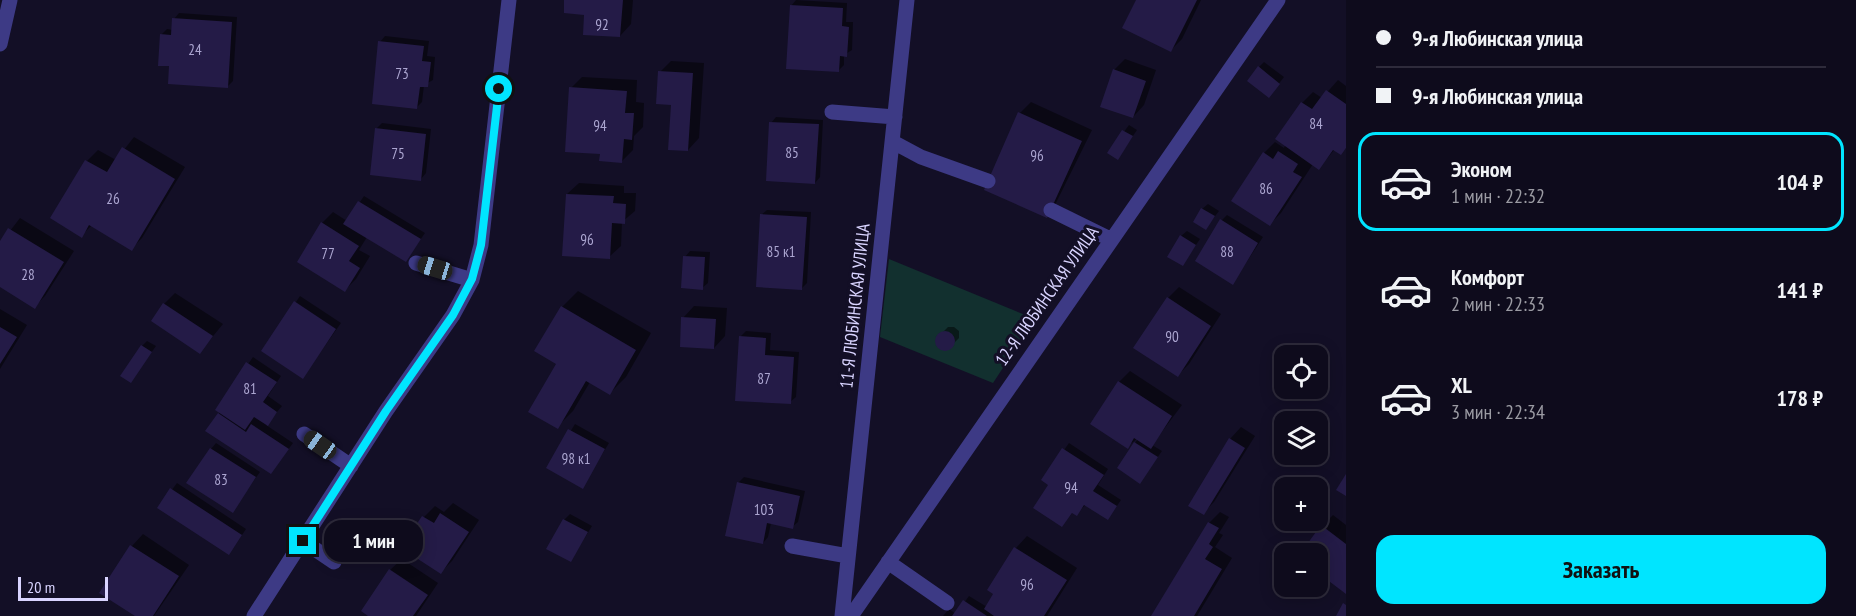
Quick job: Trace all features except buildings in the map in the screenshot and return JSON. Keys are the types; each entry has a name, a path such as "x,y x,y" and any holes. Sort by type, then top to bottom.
{"street":[{"path":"0,44 10,0"},
{"path":"254,616 351,466 453,315 472,279 481,245 509,0"},
{"name":"11-Я ЛЮБИНСКАЯ УЛИЦА","path":"853,615 848,556 907,0"},
{"name":"12-Я ЛЮБИНСКАЯ УЛИЦА","path":"853,615 1110,239 1278,0"},
{"path":"832,112 895,117"},
{"path":"893,142 921,157 988,181"},
{"path":"1051,210 1110,239"},
{"path":"416,263 472,279"},
{"path":"304,434 351,466"},
{"path":"303,541 334,562"},
{"path":"792,546 848,556"},
{"path":"888,562 947,603"}],"green space":[{"path":"889,259 1035,319 993,383 880,337"}],"route":[{"path":"303,541 386,411 453,315 472,279 481,245 499,89"}]}
